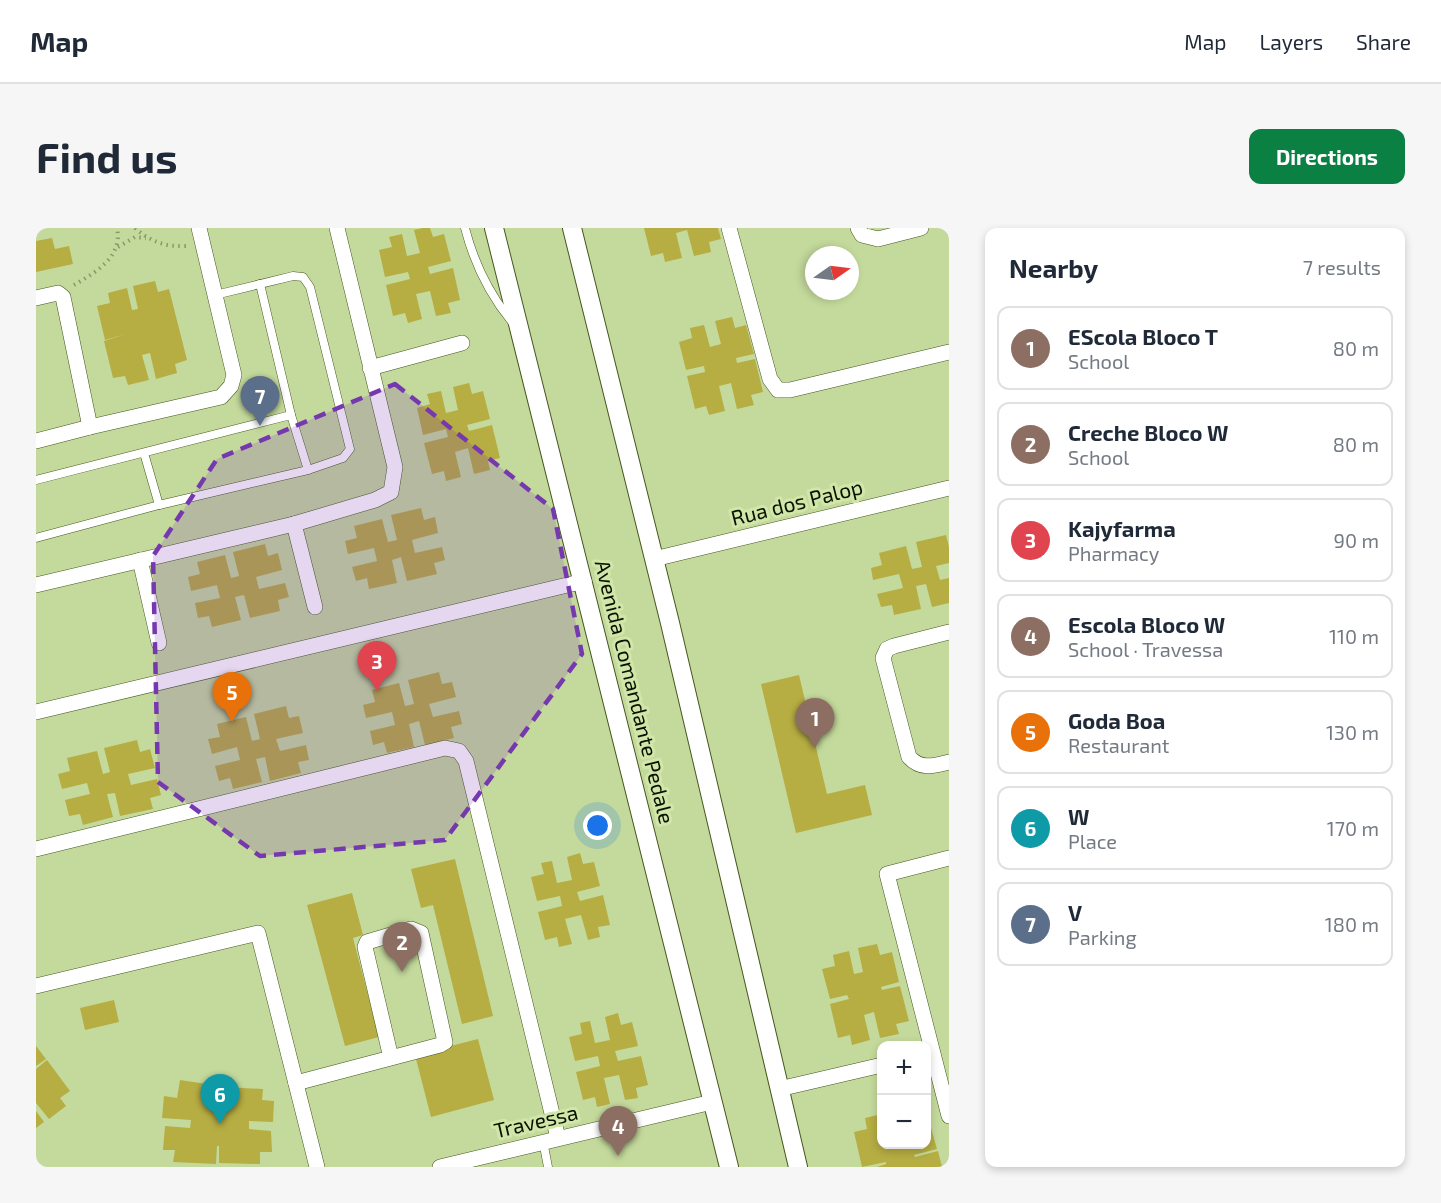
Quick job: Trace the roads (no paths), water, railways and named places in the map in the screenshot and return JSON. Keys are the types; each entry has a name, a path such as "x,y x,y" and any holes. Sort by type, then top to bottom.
{"street":[{"path":"36,441 221,397 231,386 234,375 199,228"},
{"path":"36,585 294,524 375,500 391,492 394,467 337,228"},
{"name":"Avenida Comandante Pedale","path":"494,228 729,1167"},
{"path":"572,228 654,559 798,1167"},
{"path":"729,228 770,379 778,390 790,390 949,352"},
{"path":"858,228 862,235 878,238 921,228"},
{"path":"36,298 61,294 90,427"},
{"path":"370,368 462,343"},
{"name":"Rua dos Palop","path":"654,559 949,488"},
{"path":"294,524 315,607"},
{"path":"140,560 159,643"},
{"path":"36,712 584,581"},
{"path":"949,632 894,646 887,650 883,658 909,757 915,764 926,767 949,762"},
{"path":"36,849 445,748 459,751 466,761 551,1140"},
{"path":"949,858 887,874 936,1052 949,1116"},
{"path":"296,1083 391,1058 445,1042 421,933 411,929 366,942 364,947 391,1058"},
{"path":"36,986 258,933 317,1167"},
{"path":"779,1089 877,1066"},
{"name":"Travessa","path":"440,1167 712,1102"}],"lane":[{"path":"465,228 471,251 482,277 498,304 519,330"},
{"path":"36,538 159,505 308,470 343,458 350,448 310,287 303,278 293,276 215,295"},
{"path":"260,284 291,415 308,470"},
{"path":"36,480 291,415"},
{"path":"144,453 159,505"},
{"path":"548,1167 551,1140"}],"place":[{"name":"V","path":"260,426"},
{"name":"Kajyfarma","path":"377,691"},
{"name":"Goda Boa","path":"232,722"},
{"name":"EScola Bloco T","path":"815,748"},
{"name":"Creche Bloco W","path":"402,972"},
{"name":"W","path":"220,1124"},
{"name":"Escola Bloco W","path":"618,1156"}]}
